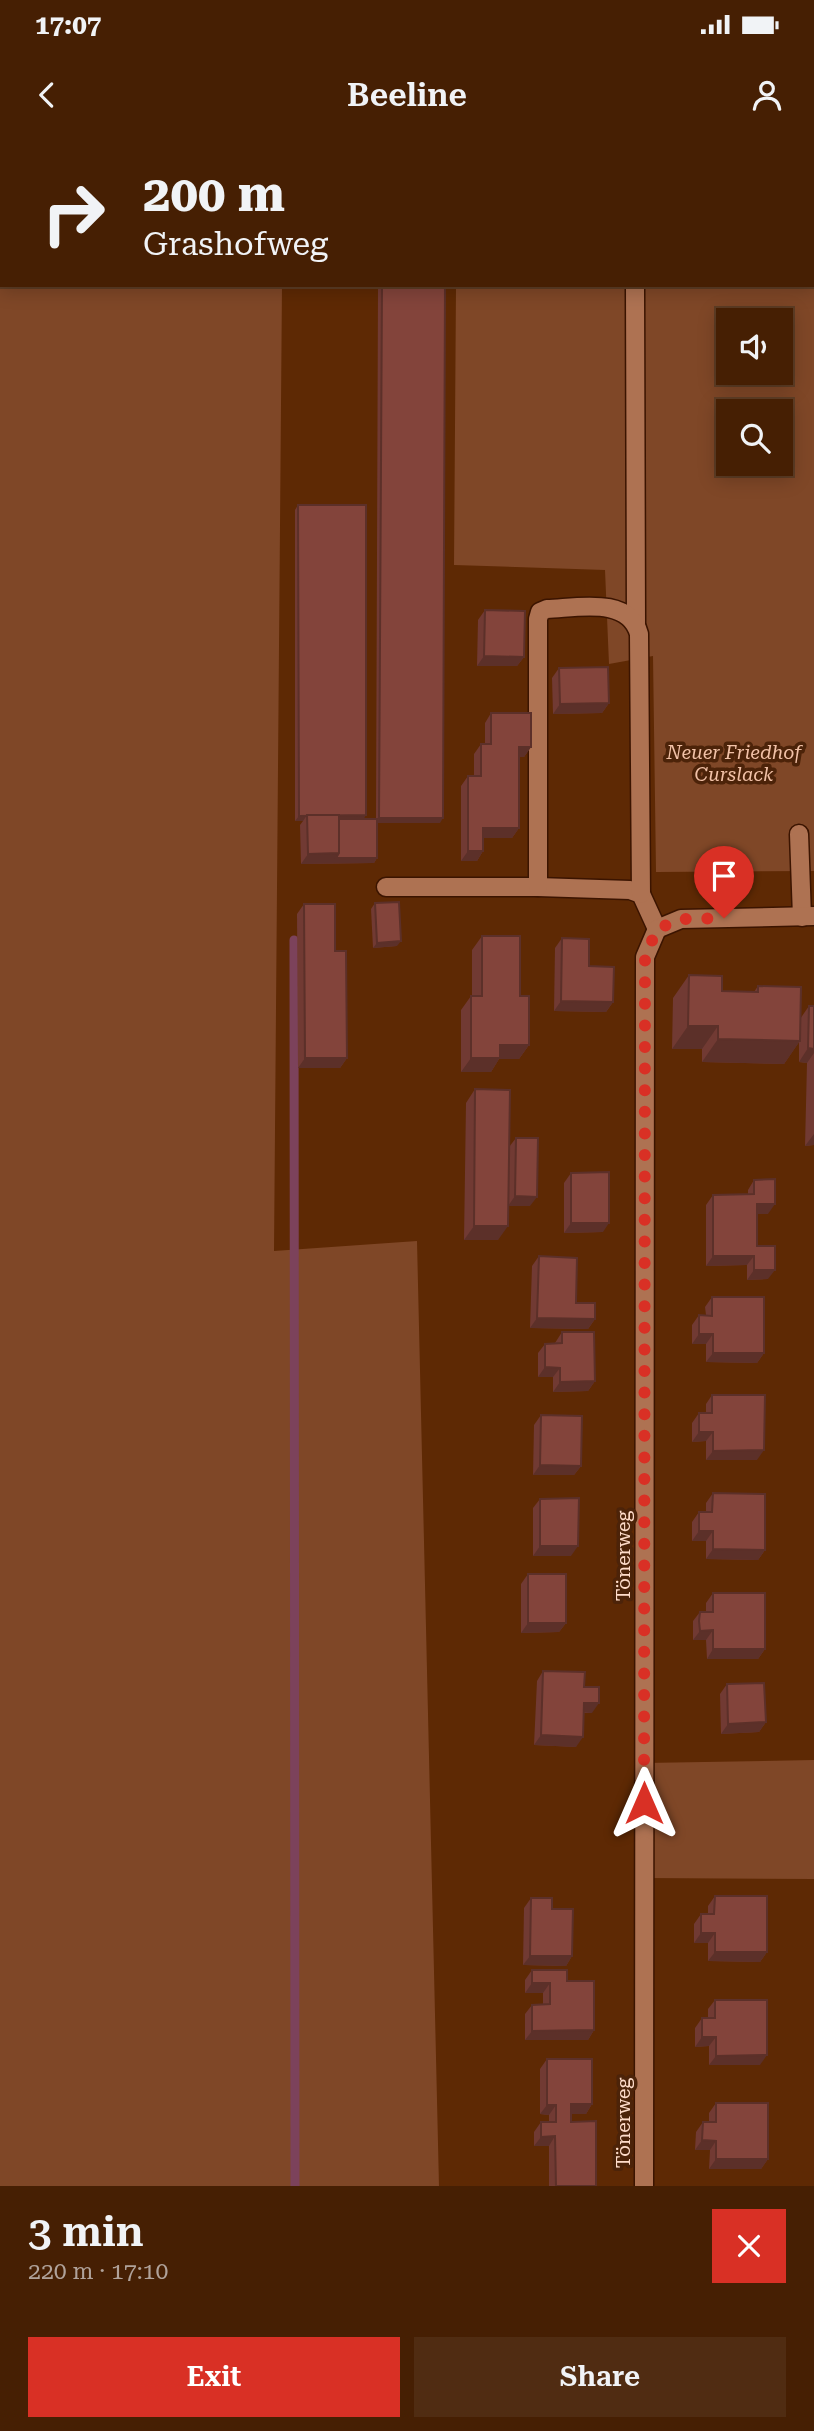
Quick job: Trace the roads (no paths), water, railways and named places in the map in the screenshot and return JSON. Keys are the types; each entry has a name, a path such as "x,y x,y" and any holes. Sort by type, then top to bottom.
{"street":[{"path":"635,287 638,584 636,625"},
{"path":"538,887 537,724 540,612 547,609 601,607 621,610 631,617 636,625 639,634 641,894 657,929 681,919 808,916 799,834"},
{"path":"386,887 538,887 630,890 641,894"},
{"name":"Tönerweg","path":"644,2186 645,957 657,929"}],"waterway":[{"path":"294,940 295,2186"}],"park label":[{"name":"Neuer Friedhof Curslack","path":"734,763"}]}
